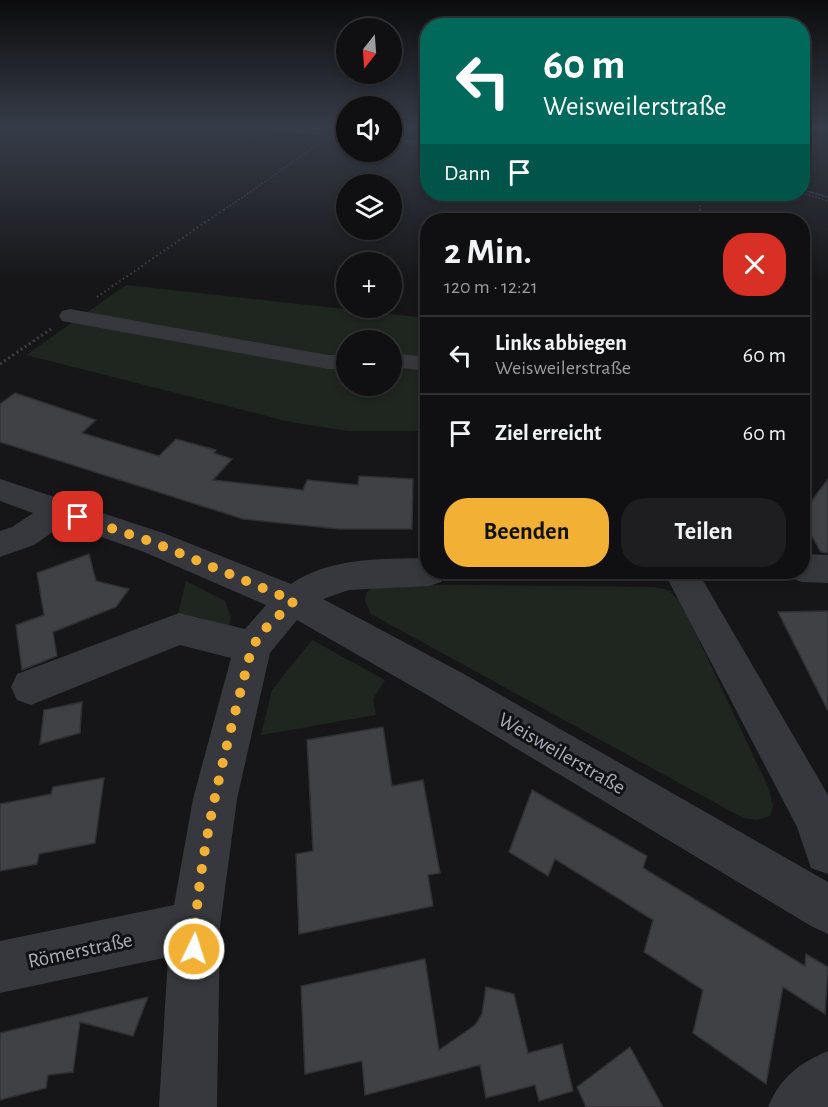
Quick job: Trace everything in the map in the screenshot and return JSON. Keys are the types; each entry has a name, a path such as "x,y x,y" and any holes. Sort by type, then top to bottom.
{"street":[{"path":"70,316 336,362"},
{"path":"402,361 420,363"},
{"name":"Weisweilerstraße","path":"0,490 155,543 294,601 450,687 828,909"},
{"path":"0,544 23,536 59,511"},
{"path":"810,568 828,569"},
{"path":"188,1107 195,926 215,799 252,647 265,629 294,601 322,582 360,573 420,572"},
{"path":"685,579 816,818 828,851"},
{"path":"31,687 179,629 252,647"},
{"name":"Römerstraße","path":"0,968 195,926"},
{"path":"797,1107 828,1080"}],"path":[{"path":"0,364 268,180"},
{"path":"810,195 828,201"}],"shaded area":[{"path":"126,285 336,308 336,318 402,318 402,315 420,317 420,431 349,431 290,422 26,355"},
{"path":"186,581 225,601 231,617 229,627 199,617 177,618"},
{"path":"376,584 654,587 669,590 683,606 769,789 773,806 770,816 757,820 743,818 371,614 365,601 366,593"},
{"path":"312,640 385,680 373,699 376,715 261,735 272,690"}],"building":[{"path":"15,393 96,420 82,433 159,456 176,439 216,450 214,453 232,459 213,480 303,490 307,480 358,485 359,476 413,479 412,529 339,529 243,519 0,442 0,404"},
{"path":"828,479 828,553 821,552 810,533 810,503"},
{"path":"89,554 96,581 129,589 116,607 53,632 57,656 22,670 16,625 44,615 37,573"},
{"path":"828,611 828,711 778,612"},
{"path":"82,702 80,733 40,744 44,710"},
{"path":"383,727 392,786 423,780 440,873 428,875 433,906 299,934 296,854 313,851 307,740"},
{"path":"104,778 95,843 39,854 37,864 0,871 0,804 51,794 53,787"},
{"path":"532,790 647,856 643,868 805,966 806,954 828,967 825,1014 783,987 766,1084 693,1033 703,990 644,952 653,920 555,859 548,876 509,852"},
{"path":"425,959 439,1050 475,1025 482,1014 486,987 514,994 528,1053 562,1044 573,1091 539,1101 535,1085 486,1098 480,1065 365,1095 362,1061 305,1074 301,986"},
{"path":"148,997 133,1036 80,1022 73,1072 48,1075 46,1088 0,1100 0,1033"},
{"path":"630,1047 663,1107 586,1107 577,1087"}],"waterway":[{"path":"810,192 828,197"}],"route":[{"path":"78,517 155,543 294,601 265,629 252,647 215,799 195,926 194,949"}]}
